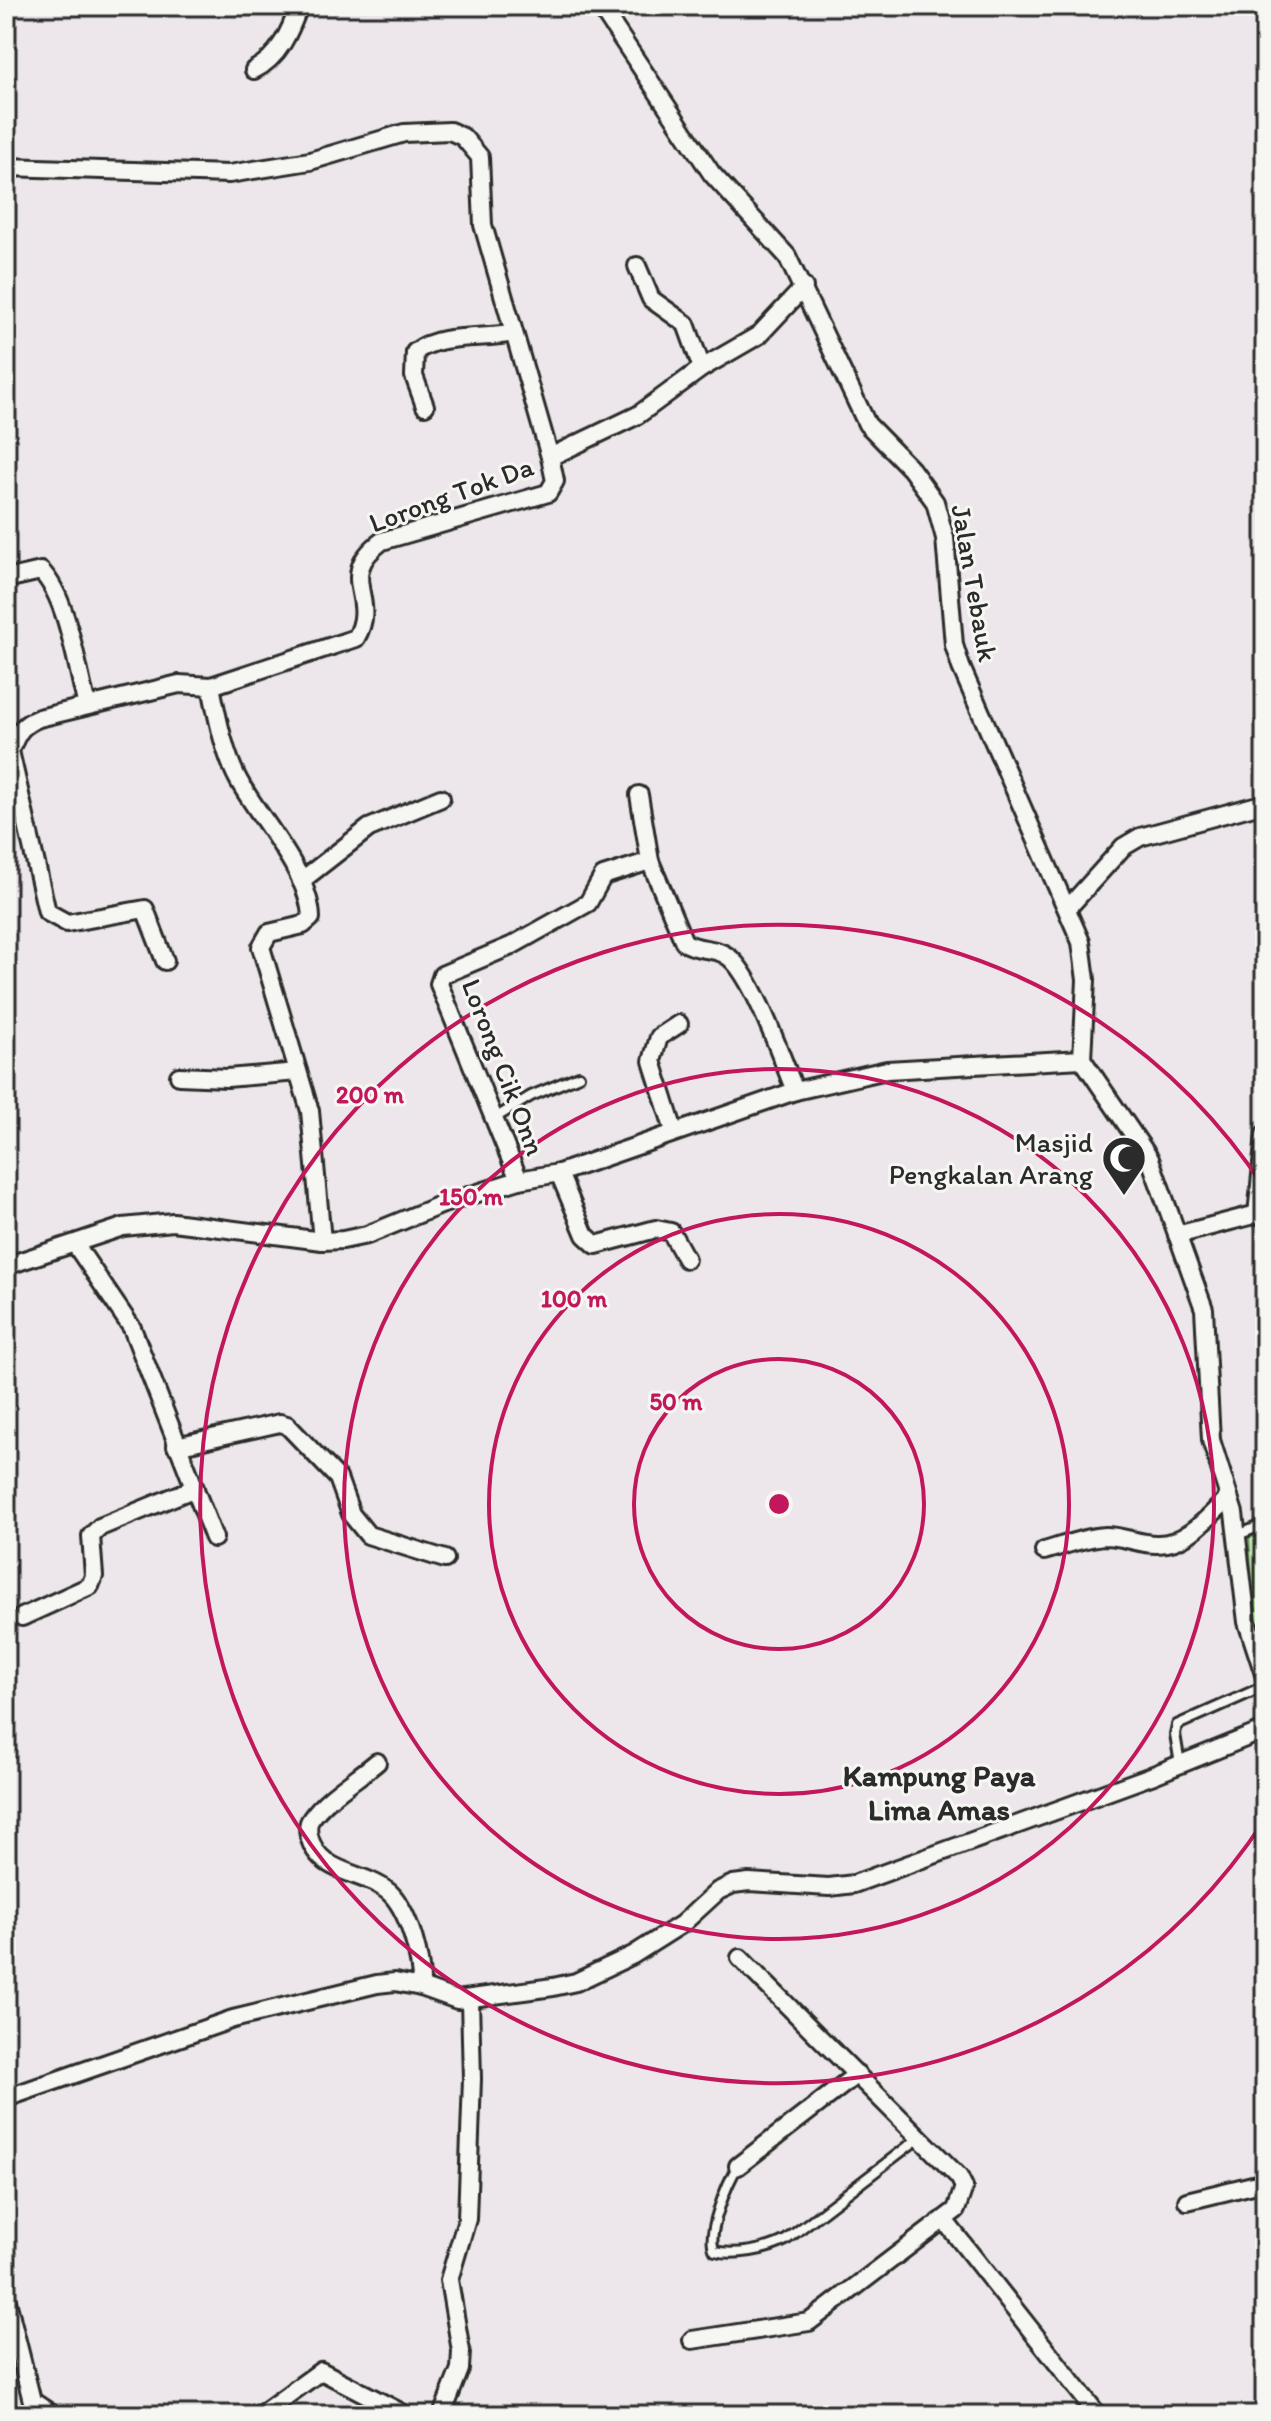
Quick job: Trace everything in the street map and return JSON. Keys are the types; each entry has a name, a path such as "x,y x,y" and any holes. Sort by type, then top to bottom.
{"street":[{"path":"254,70 277,53 299,6"},
{"name":"Jalan Tebauk","path":"600,6 712,174 787,256 867,424 911,469 935,502 945,538 954,645 961,667 1081,942 1086,980 1082,1059"},
{"path":"6,167 229,174 310,161 404,133 450,131 463,137 480,157 483,225 550,457"},
{"path":"637,266 651,299 686,324 702,368"},
{"name":"Lorong Tok Da","path":"165,961 145,909 67,923 47,912 41,897 10,751 17,733 25,724 179,684 211,686 356,638 365,622 357,567 365,553 382,541 548,493 555,481 550,457 638,415 702,368 759,335 804,287"},
{"path":"425,406 414,376 415,352 422,347 468,337 494,338 514,333"},
{"path":"6,579 41,571 49,579 62,611 87,706"},
{"path":"211,686 237,779 301,881 311,903 311,918 303,925 269,933 261,947 310,1111 322,1241"},
{"path":"639,795 650,861 684,942 692,947 717,949 733,959 759,1005 795,1091"},
{"path":"301,881 369,828 441,798"},
{"path":"1068,908 1123,847 1140,837 1265,803"},
{"name":"Lorong Cik Onn","path":"519,1180 439,984 442,975 511,946 588,903 603,876 650,861"},
{"path":"674,1131 652,1061 659,1037 679,1024"},
{"path":"6,1266 123,1227 173,1222 322,1241 367,1235 443,1204 519,1180 559,1173 795,1091 887,1070 1082,1059 1150,1159 1204,1309 1211,1440 1238,1535 1247,1622 1265,1677"},
{"path":"179,1076 227,1078 298,1072"},
{"path":"1177,1235 1261,1214 1265,1134"},
{"path":"559,1173 585,1235 596,1245 656,1229 671,1232 686,1259"},
{"path":"75,1244 132,1328 214,1538"},
{"path":"176,1446 280,1423 287,1425 338,1478 351,1514 368,1535 445,1559"},
{"path":"22,1617 90,1586 94,1576 91,1536 100,1527 195,1488"},
{"path":"1044,1551 1110,1536 1158,1544 1177,1540 1193,1531 1229,1497"},
{"path":"6,2098 233,2019 377,1984 395,1982 421,1987 457,2000 553,1987 614,1966 682,1924 718,1891 733,1884 749,1882 829,1887 854,1884 1265,1730"},
{"path":"377,1762 312,1817 309,1835 314,1849 325,1861 379,1885 397,1901 419,1955 421,1987"},
{"path":"692,2340 809,2322 956,2210 964,2187 959,2177 740,1958"},
{"path":"442,2415 460,2369 461,2351 451,2309 449,2280 467,2219 472,2079 470,2000"},
{"path":"738,2166 857,2074"},
{"path":"1187,2201 1265,2182"},
{"path":"944,2220 1098,2415"},
{"path":"6,2297 9,2326 32,2408 53,2415"},
{"path":"260,2415 321,2371 406,2415"}],"lane":[{"path":"495,1118 531,1096 579,1076"},
{"path":"1238,1535 1265,1524"},
{"path":"1181,1764 1175,1734 1177,1725 1265,1686"},
{"path":"738,2166 729,2182 710,2238 715,2251 725,2254 776,2245 786,2240 920,2138"}],"green space":[{"path":"1265,1531 1265,1655 1255,1628 1249,1538"}],"place":[{"name":"Masjid Pengkalan Arang","path":"1124,1197"}],"district":[{"name":"Kampung Paya Lima Amas","path":"939,1792"}]}
